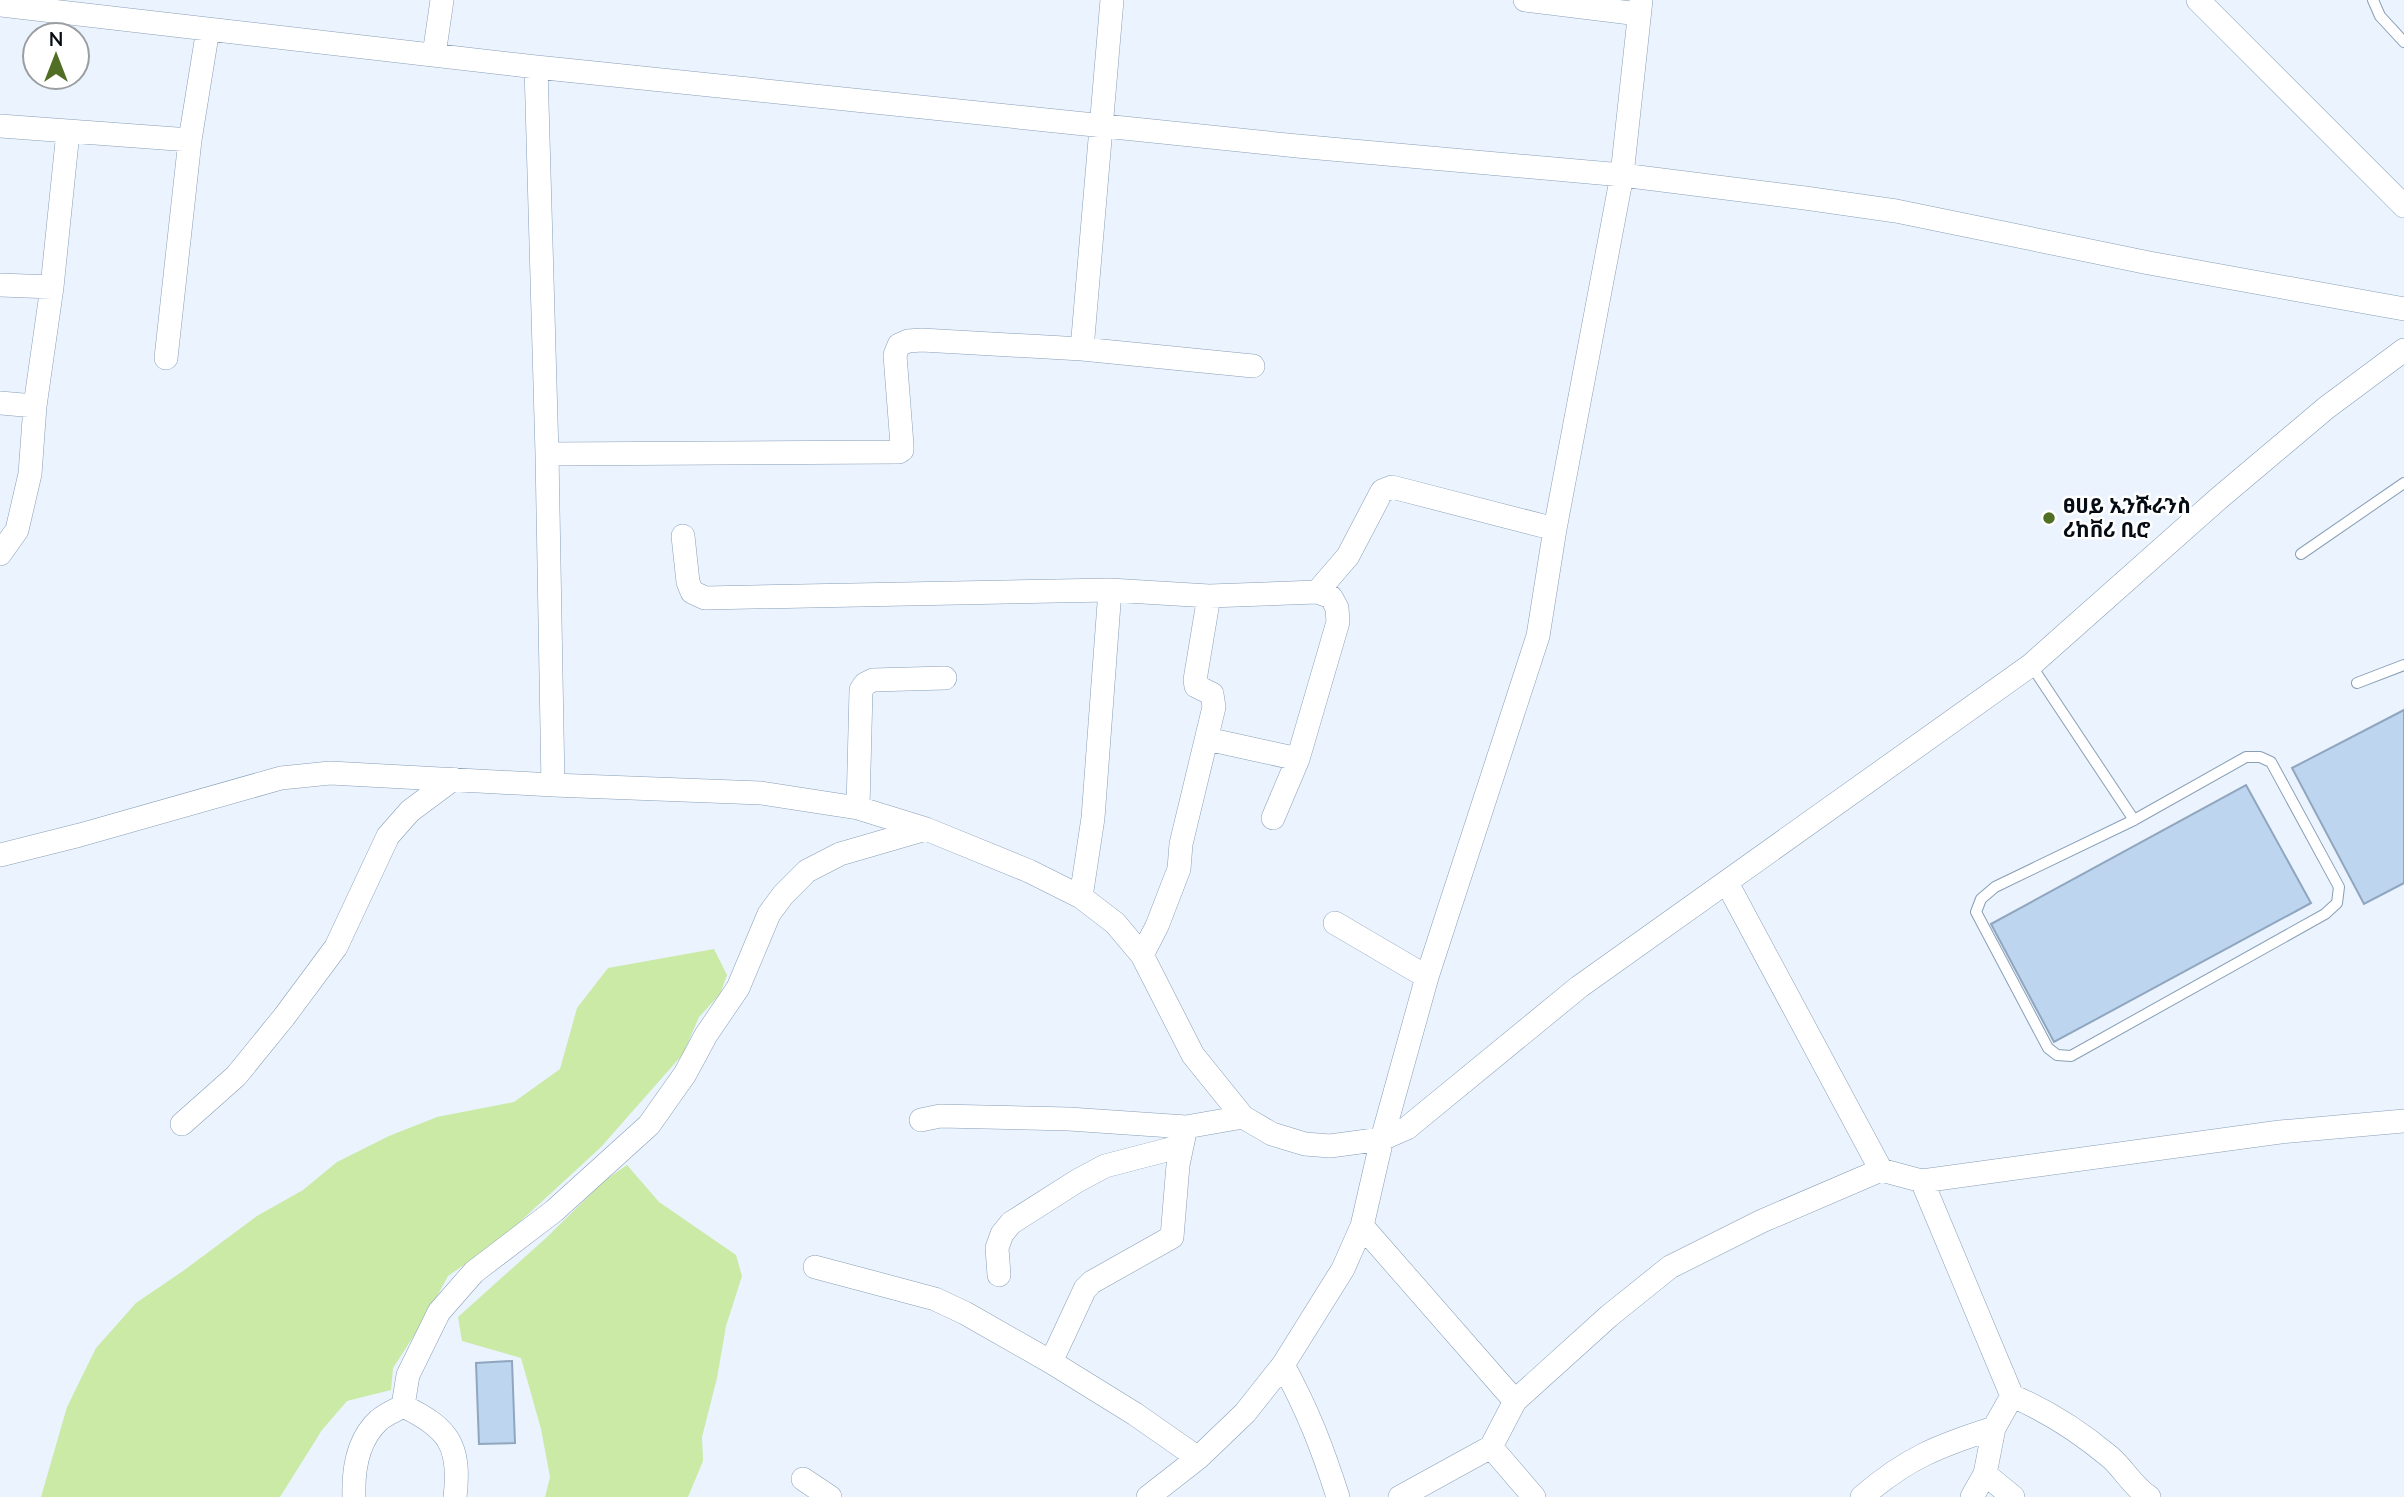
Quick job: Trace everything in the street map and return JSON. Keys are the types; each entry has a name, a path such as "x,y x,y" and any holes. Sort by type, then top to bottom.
{"street":[{"path":"434,55 442,0"},
{"path":"1082,349 1112,0"},
{"path":"1147,1497 1198,1458 1245,1413 1283,1365 1343,1269 1362,1226 1382,1139 1427,977 1538,636 1622,175 1640,7 1525,0"},
{"path":"2198,0 2404,206"},
{"path":"0,5 86,8 208,29 1101,127 1622,175 1896,211 2149,263 2404,309"},
{"path":"166,358 190,140 208,29"},
{"path":"536,67 553,785"},
{"path":"0,126 190,140"},
{"path":"0,554 30,474 34,406 52,287 68,132"},
{"path":"0,285 52,287"},
{"path":"547,454 893,453 902,450 895,355 899,345 908,341 1082,349 1252,366"},
{"path":"0,855 281,778 330,773 761,793 858,808 926,829 1029,871 1081,897 1115,923 1142,955 1193,1055 1243,1117 1272,1134 1305,1144 1330,1146 1382,1139 1407,1128 1579,986 2031,665 2218,499 2326,408 2404,350"},
{"path":"0,403 34,406"},
{"path":"1317,592 1348,556 1382,491 1392,486 1556,529"},
{"path":"682,536 688,582 692,592 705,598 1110,590 1209,596 1317,592 1331,597 1337,608 1338,622 1298,759 1273,818"},
{"path":"1081,897 1093,818 1110,590"},
{"path":"1142,955 1180,869 1181,844 1214,699 1212,694 1196,686 1195,680 1209,596"},
{"path":"858,808 861,690 865,684 873,680 945,678"},
{"path":"1206,739 1298,759"},
{"path":"182,1124 236,1076 336,947 388,836 410,811 453,779"},
{"path":"354,1497 353,1472 362,1443 380,1420 403,1406 408,1375 439,1312 474,1272 554,1211 649,1125 685,1074 706,1035 738,988 769,915 783,895 807,871 841,853 926,829"},
{"path":"1727,883 1881,1170"},
{"path":"1335,923 1427,977"},
{"path":"921,1119 940,1116 1069,1119 1184,1136"},
{"path":"999,1275 997,1248 1002,1234 1011,1223 1077,1181 1105,1167 1184,1136 1243,1117"},
{"path":"1400,1497 1491,1447 1515,1401 1609,1316 1670,1267 1762,1221 1881,1170 1922,1181 2280,1132 2404,1121"},
{"path":"1051,1362 1085,1289 1092,1282 1172,1237 1178,1165 1184,1136"},
{"path":"1922,1181 2012,1395 2044,1409 2068,1425 2112,1459 2149,1497"},
{"path":"1362,1226 1515,1401"},
{"path":"815,1267 934,1299 965,1313 1135,1414 1198,1458"},
{"path":"1283,1365 1317,1433 1338,1497"},
{"path":"1972,1497 1985,1474 1994,1428 2012,1395"},
{"path":"403,1406 430,1419 450,1441 458,1470 455,1497"},
{"path":"1862,1497 1882,1479 1913,1458 1947,1443 1994,1428"},
{"path":"1491,1447 1534,1497"},
{"path":"1985,1474 2013,1497"},
{"path":"803,1479 830,1497"}],"lane":[{"path":"2373,0 2380,16 2404,42"},
{"path":"2301,554 2404,483"},
{"path":"2031,665 2134,820"},
{"path":"2357,683 2404,665"},
{"path":"2246,757 2260,757 2271,762 2339,887 2337,903 2325,915 2071,1056 2057,1055 2049,1048 1976,912 1982,899 1995,887 2134,820 2246,757"}],"green space":[{"path":"714,949 727,975 720,994 699,1017 683,1054 601,1147 500,1240 448,1276 393,1368 391,1390 347,1401 322,1430 280,1497 41,1497 67,1407 96,1348 136,1303 257,1216 303,1190 337,1162 389,1136 437,1117 514,1102 560,1069 577,1008 608,968"},
{"path":"627,1165 659,1202 736,1255 742,1276 726,1326 717,1378 702,1437 703,1461 688,1497 545,1497 550,1477 541,1429 521,1358 462,1341 458,1317 546,1238 604,1181"}],"building":[{"path":"2404,710 2404,883 2364,904 2292,768"},
{"path":"2246,785 2311,903 2054,1042 1991,924"},
{"path":"512,1361 515,1443 479,1444 476,1363"}],"place":[{"name":"ፀሀይ ኢንሹራንስ ሪከቨሪ ቢሮ","path":"2049,518"}]}
